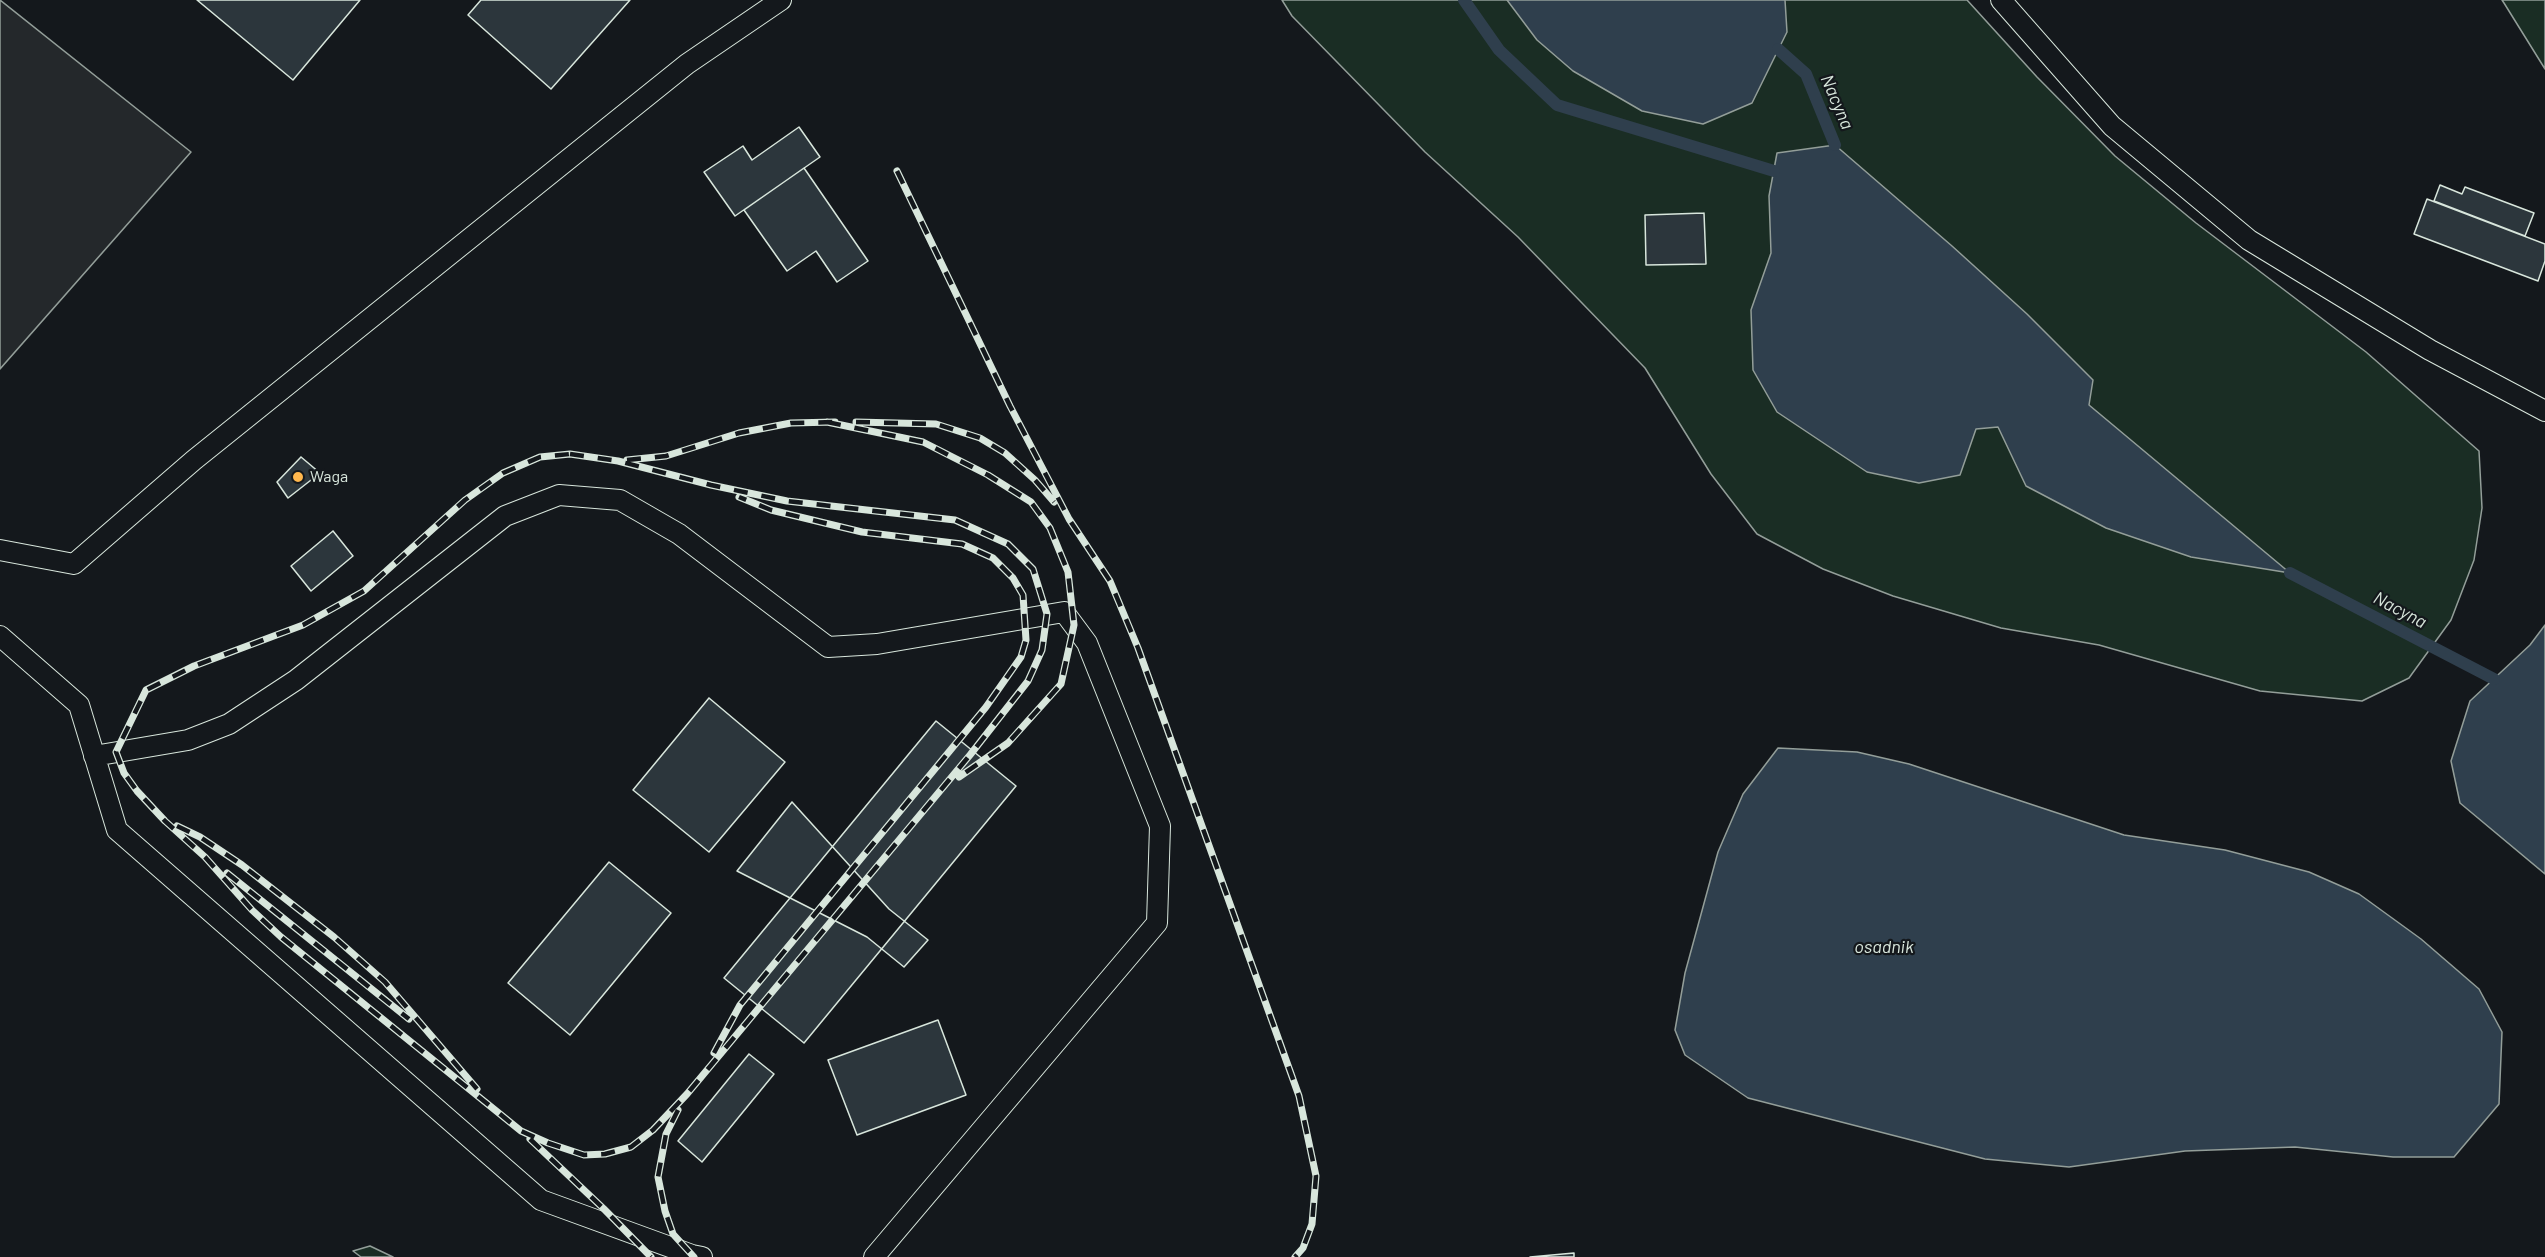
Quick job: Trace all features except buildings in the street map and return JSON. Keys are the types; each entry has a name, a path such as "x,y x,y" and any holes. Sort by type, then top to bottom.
{"lane":[{"path":"0,550 74,564 194,460 687,64 781,0"},
{"path":"2001,0 2112,126 2249,240 2430,350 2545,411"},
{"path":"94,756 188,740 229,724 296,680 505,516 559,495 620,500 679,534 828,647 877,644 1064,612 1087,643 1160,826 1157,923 874,1257"},
{"path":"0,636 78,705 117,830 541,1200 702,1257"}],"green space":[{"path":"1282,0 1967,0 2037,77 2115,156 2196,223 2366,352 2479,451 2482,508 2474,560 2451,620 2409,678 2362,701 2260,691 2099,645 2001,628 1893,596 1823,569 1757,534 1711,474 1645,368 1518,237 1425,152 1292,16"},
{"path":"2502,0 2545,0 2545,69 2504,3"},
{"path":"370,1246 393,1257 361,1257 353,1251"}],"shaded area":[{"path":"0,0 191,152 0,369"}],"water":[{"path":"1507,0 1785,0 1787,32 1752,103 1703,124 1642,111 1573,71 1537,40"},
{"path":"1835,145 2027,314 2093,380 2089,405 2290,573 2191,557 2106,528 2026,486 1998,427 1976,429 1960,475 1919,483 1867,472 1777,412 1753,370 1751,310 1771,253 1769,196 1777,153"},
{"path":"2545,625 2545,874 2460,803 2451,761 2470,701 2530,645"},
{"name":"osadnik","path":"1778,748 1857,752 1909,764 2124,835 2225,850 2309,872 2359,894 2421,939 2479,989 2502,1032 2499,1104 2454,1157 2393,1157 2295,1147 2185,1151 2069,1167 1985,1159 1748,1098 1685,1055 1675,1030 1685,973 1718,852 1743,794"}],"waterway":[{"path":"1464,0 1499,50 1557,105 1774,171"},
{"name":"Nacyna","path":"1778,49 1806,74 1835,145"},
{"name":"Nacyna","path":"2290,573 2494,679"}],"railway":[{"path":"897,171 1010,406 1069,519 1110,581 1138,648 1299,1096 1316,1176 1312,1224 1303,1248 1295,1257"},
{"path":"827,422 923,442 988,475 1031,502 1050,528 1068,572 1074,625 1061,684 1008,743 959,777"},
{"path":"627,460 666,456 739,433 791,423 835,422"},
{"path":"856,422 936,424 980,438 1005,453 1035,480 1054,502"},
{"path":"570,454 618,461 711,485 787,501 955,520 1008,544 1033,569 1047,614 1042,650 1028,681 970,755 687,1094 653,1130 631,1147 605,1154 584,1155 521,1131 281,937 252,910 205,857 165,821 137,791 124,773 116,752 146,690 194,666 303,625 364,591 465,500 503,473 540,457 570,454"},
{"path":"714,1053 740,1005 986,707 1021,657 1026,640 1023,595 1013,578 993,558 962,544 862,532 771,510 739,497"},
{"path":"177,826 200,837 242,865 334,937 385,982 477,1089"},
{"path":"227,873 409,1019"},
{"path":"678,1110 666,1134 658,1177 665,1211 673,1234 694,1257"},
{"path":"530,1139 651,1257"}],"place":[{"name":"Waga","path":"298,477"}]}
